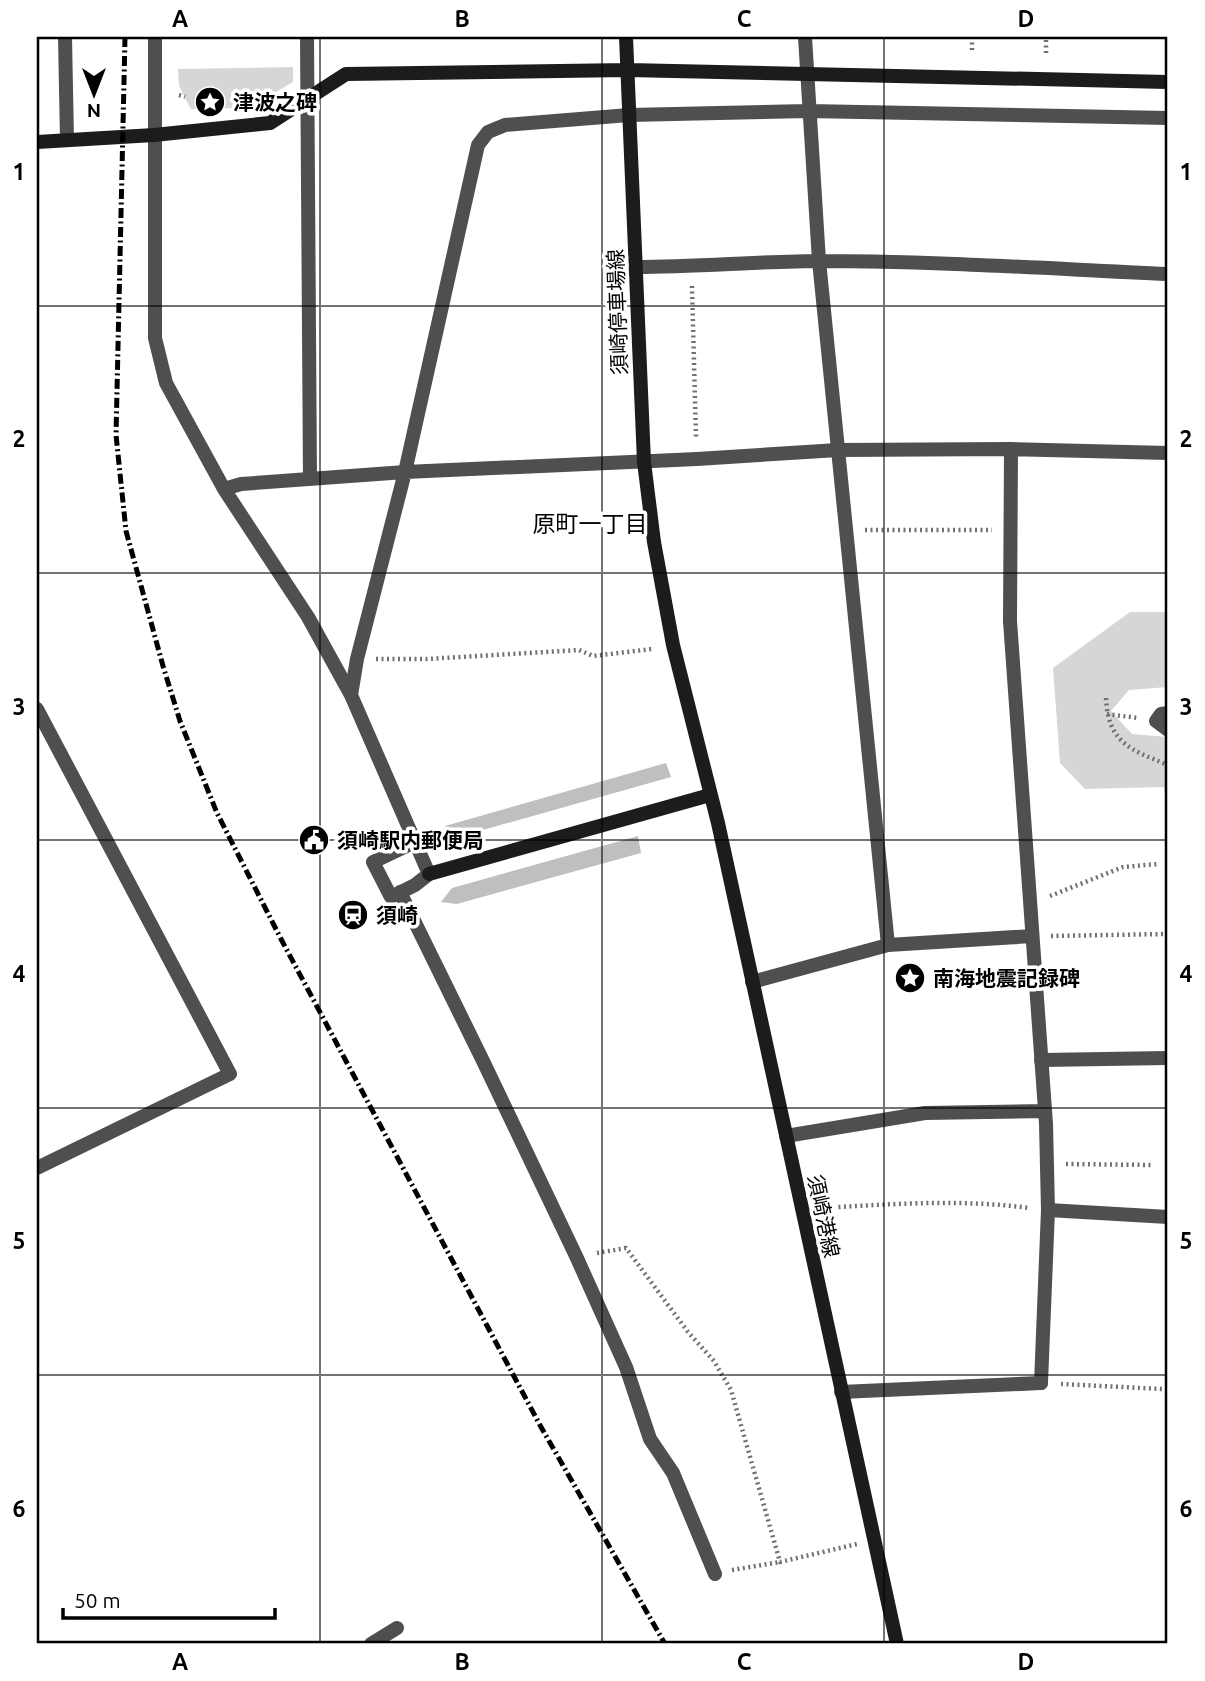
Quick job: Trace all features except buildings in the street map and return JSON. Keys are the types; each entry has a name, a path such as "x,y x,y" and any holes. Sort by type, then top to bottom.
{"main road":[{"name":"須崎停車場線","path":"626,37 644,462 654,542 673,645 710,796"},
{"path":"37,142 154,135 270,123 346,74 628,70 1168,82"},
{"path":"429,874 710,796"},
{"name":"須崎港線","path":"710,796 897,1644"}],"street":[{"path":"65,37 67,140"},
{"path":"155,37 155,338 166,383 225,489 308,617 351,695 429,874 415,885 391,897 373,862 415,842"},
{"path":"307,37 310,479"},
{"path":"805,37 805,74 819,261 888,945"},
{"path":"351,695 357,659 405,472 478,145 488,132 505,125 629,115 808,111 1168,118"},
{"path":"636,267 819,261 897,262 1168,274"},
{"path":"225,489 241,484 405,472 644,462 838,450 1012,449 1168,453"},
{"path":"841,1392 1041,1383 1048,1210 1047,1163 1010,621 1012,449"},
{"path":"37,709 230,1074 37,1168"},
{"path":"400,892 576,1256 626,1367 650,1439 673,1473 715,1574"},
{"path":"752,982 888,945 1032,936"},
{"path":"1041,1060 1168,1058"},
{"path":"786,1136 925,1113 1045,1111"},
{"path":"1048,1210 1168,1217"},
{"path":"371,1644 397,1628"}],"path":[{"path":"972,37 972,51"},
{"path":"1046,37 1046,53"},
{"path":"691,267 697,459"},
{"path":"846,530 1011,530"},
{"path":"357,659 428,659 579,650 593,656 673,645"},
{"path":"1107,698 1107,714 1112,729 1122,743 1168,765"},
{"path":"1107,714 1164,721"},
{"path":"1030,903 1123,867 1158,864"},
{"path":"1032,936 1168,934"},
{"path":"1047,1163 1153,1165"},
{"path":"801,1210 1001,1204 1048,1210"},
{"path":"576,1256 626,1248 688,1332 714,1362 732,1390 780,1562"},
{"path":"1041,1383 1162,1389"},
{"path":"715,1574 876,1540"}],"shaded area":[{"path":"293,67 293,82 249,108 191,109 179,86 178,69"},
{"path":"1130,612 1168,612 1168,687 1129,690 1111,711 1132,734 1168,737 1168,815 1164,787 1085,789 1060,763 1053,668"}],"railway":[{"path":"125,37 116,435 126,531 180,721 217,813 281,939 541,1427 665,1644"}],"place":[{"name":"津波之碑","path":"210,102"},
{"name":"須崎駅内郵便局","path":"314,840"},
{"name":"須崎","path":"353,915"},
{"name":"南海地震記録碑","path":"910,978"}],"district":[{"name":"原町一丁目","path":"590,523"}]}
